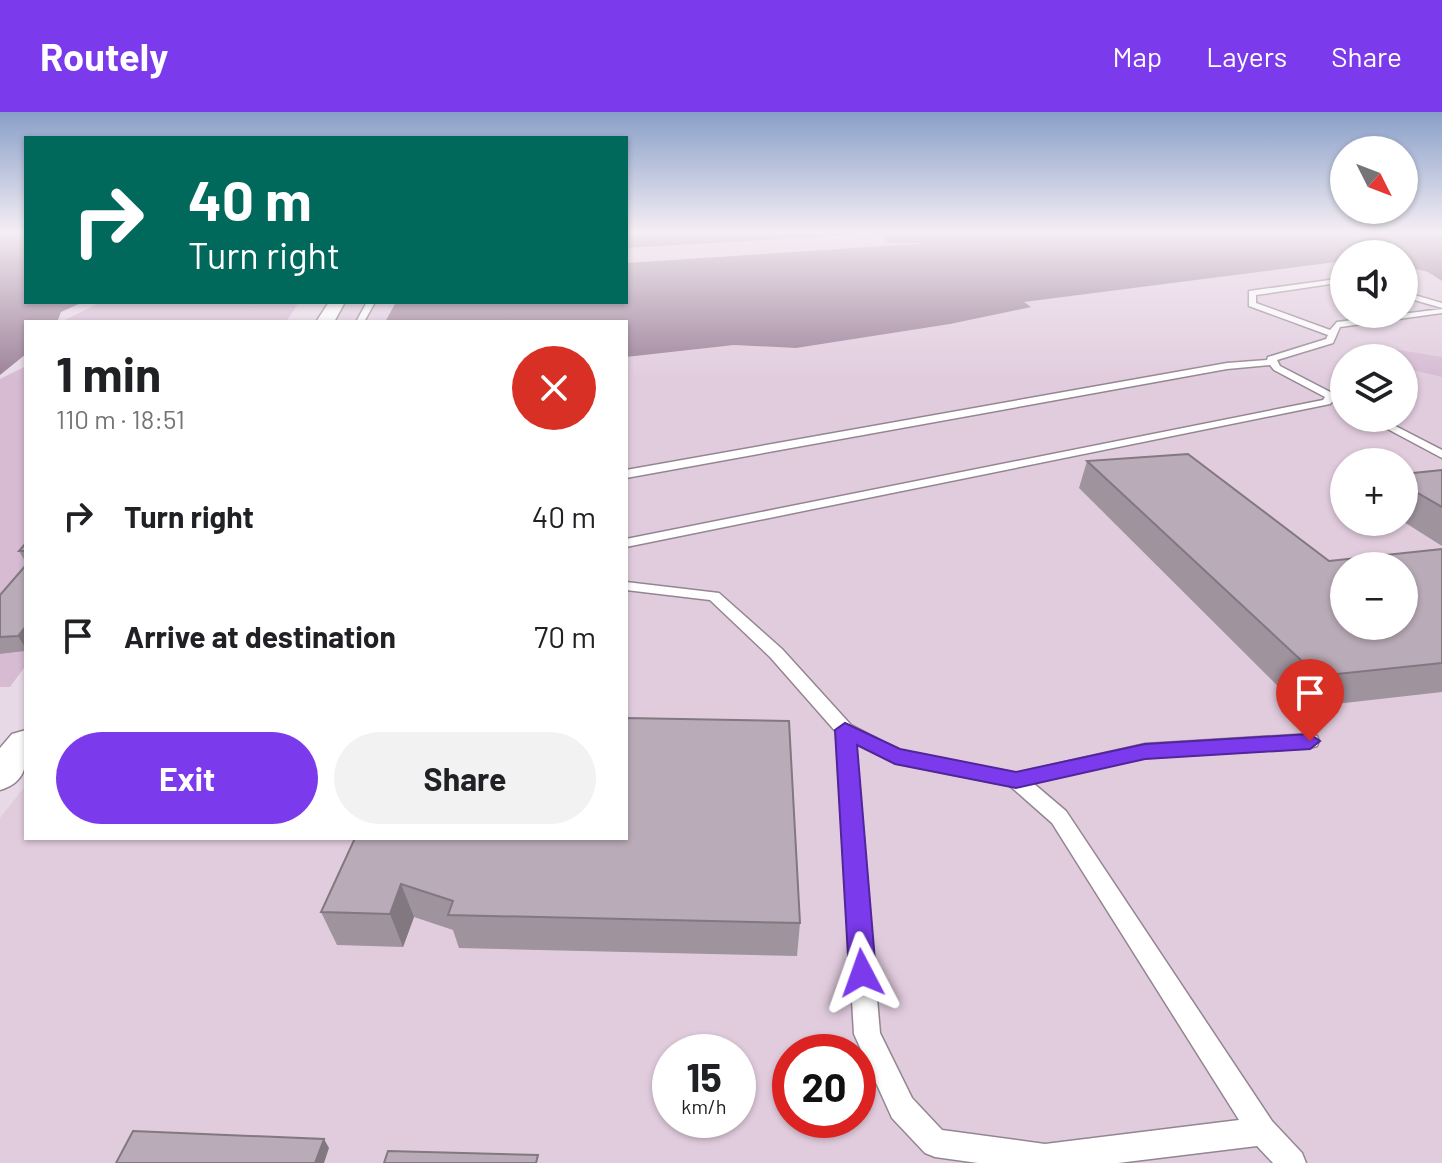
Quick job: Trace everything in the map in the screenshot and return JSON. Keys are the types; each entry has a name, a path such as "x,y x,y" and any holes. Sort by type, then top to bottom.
{"street":[{"path":"0,775 24,746"}],"lane":[{"path":"1330,282 1252,293 1252,304 1333,334"},
{"path":"1418,299 1442,308"},
{"path":"1330,396 1277,368 1271,359 1275,355 1330,341 1337,325 1442,308"},
{"path":"628,474 1227,366 1273,362"},
{"path":"628,543 1326,402 1330,399"},
{"path":"1398,432 1442,455"},
{"path":"628,586 714,596 776,653 845,730 895,756 1016,780 1145,751 1310,741"},
{"path":"845,730 867,1034 902,1108 935,1143 1045,1158 1262,1131"},
{"path":"1016,780 1059,817 1262,1131 1292,1163"}],"shaded area":[{"path":"0,282 24,282 24,304 79,304 61,312 58,320 24,320 24,356 0,375"},
{"path":"628,282 1180,282 1024,302 1031,307 950,324 796,348 734,345 628,357 628,320 386,320 395,304 628,304"},
{"path":"1179,282 1330,282 1330,328 1418,328 1418,282 1442,282 1442,1163 0,1163 0,818 24,788 24,840 628,840 628,357 734,345 796,348 950,324 1030,307 1022,302"},
{"path":"97,304 298,304 287,320 65,320"},
{"path":"344,304 395,304 386,320 333,320"},
{"path":"1418,353 1442,357 1442,377 1418,371"},
{"path":"24,367 24,580 0,598 0,379"},
{"path":"24,651 24,668 10,687 0,687 0,654"}],"building":[{"path":"1188,454 1330,561 1330,640 1418,640 1418,552 1414,552 1442,549 1442,663 1318,676 1087,461"},
{"path":"1442,470 1442,507 1418,493 1418,473"},
{"path":"24,567 24,628 18,636 0,637 0,595"},
{"path":"628,718 789,721 800,923 448,915 453,901 401,884 390,914 321,912 354,840 628,840"},
{"path":"133,1131 324,1139 315,1163 116,1163"},
{"path":"388,1151 538,1155 536,1163 384,1163"}],"route":[{"path":"862,973 845,730 895,756 1016,780 1145,751 1310,741"}]}
